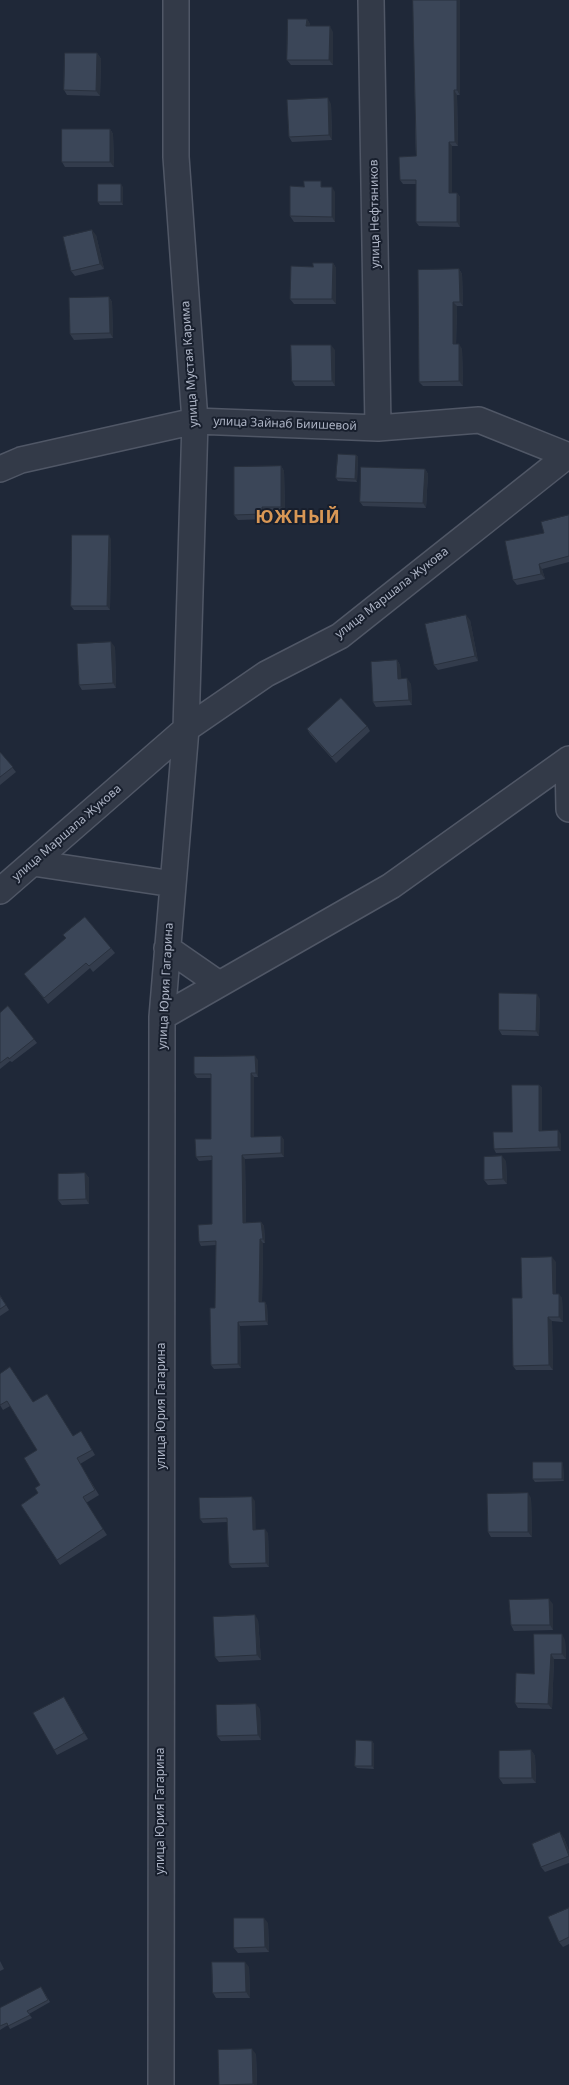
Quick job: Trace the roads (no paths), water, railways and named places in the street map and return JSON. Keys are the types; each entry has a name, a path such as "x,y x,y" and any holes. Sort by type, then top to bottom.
{"street":[{"name":"улица Мустая Карима","path":"176,0 176,157 194,421 186,729"},
{"name":"улица Нефтяников","path":"371,0 378,428"},
{"name":"улица Зайнаб Биишевой","path":"0,469 21,460 194,421 378,428 479,420 568,455"},
{"name":"улица Маршала Жукова","path":"0,891 186,729 266,674 340,636 568,455"},
{"name":"улица Юрия Гагарина","path":"161,2085 162,1017 186,729"},
{"path":"568,759 569,809"},
{"path":"162,1017 391,886 568,759"},
{"path":"32,863 173,884"},
{"path":"168,948 219,984"}],"district":[{"name":"ЮЖНЫЙ","path":"298,518"}]}
